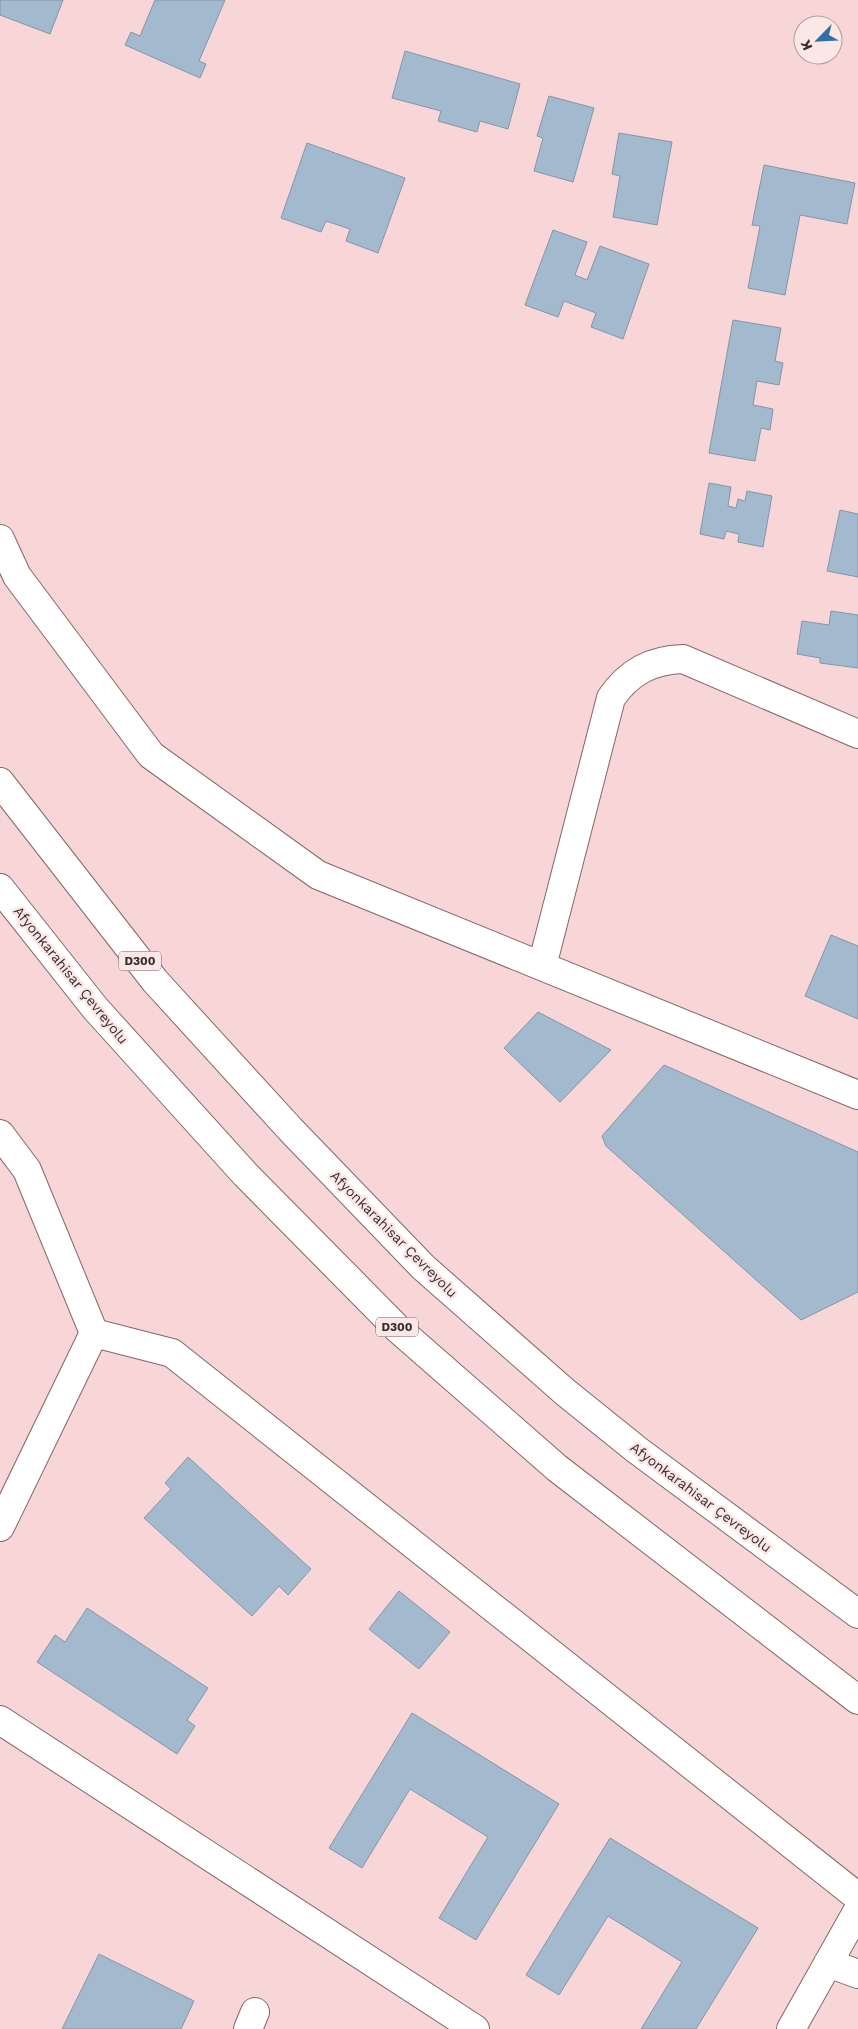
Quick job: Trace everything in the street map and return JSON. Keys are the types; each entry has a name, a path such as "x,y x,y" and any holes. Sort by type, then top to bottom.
{"main road":[{"path":"0,539 17,576 151,755 318,875 858,1095"},
{"path":"542,966 611,698 630,675 656,662 683,659 858,734"},
{"name":"Afyonkarahisar Çevreyolu","path":"0,782 156,981 291,1130 423,1267 550,1380 630,1444 858,1614"},
{"name":"Afyonkarahisar Çevreyolu","path":"0,888 95,1008 245,1174 398,1329 556,1468 858,1700"},
{"path":"0,1134 27,1170 94,1333 0,1527"},
{"path":"94,1333 172,1353 858,1897"},
{"path":"0,1720 475,2029"},
{"path":"791,2029 858,1910"},
{"path":"828,1963 858,1974"}],"building":[{"path":"0,0 63,0 50,34 0,15"},
{"path":"155,0 225,0 199,61 206,64 200,78 125,45 131,32 140,36"},
{"path":"405,51 520,84 508,129 480,121 477,132 438,121 441,111 392,98"},
{"path":"549,96 594,108 573,182 534,171 543,138 537,136"},
{"path":"619,133 672,142 657,225 613,217 620,176 612,174"},
{"path":"307,143 405,178 378,253 346,241 350,229 326,221 321,232 281,218"},
{"path":"764,165 855,183 847,224 800,215 785,295 748,288 760,226 752,225"},
{"path":"553,230 587,242 575,275 587,280 600,246 649,264 623,339 591,327 596,313 564,301 558,317 525,305"},
{"path":"733,320 781,328 775,361 783,363 779,385 757,381 753,405 773,409 770,430 761,428 755,461 709,453"},
{"path":"709,483 731,487 728,506 736,508 738,499 745,501 747,491 772,496 763,547 738,542 739,534 726,531 724,539 700,534"},
{"path":"840,510 858,514 858,577 827,571"},
{"path":"831,611 858,615 858,668 820,663 820,658 797,654 802,621 829,625"},
{"path":"831,935 858,946 858,1019 805,996"},
{"path":"538,1012 611,1050 560,1102 504,1048"},
{"path":"664,1065 858,1152 858,1292 801,1320 606,1146 602,1136"},
{"path":"188,1457 311,1569 288,1595 279,1586 252,1616 144,1518 171,1489 165,1483"},
{"path":"399,1591 450,1632 419,1669 369,1629"},
{"path":"87,1608 208,1688 187,1720 195,1726 177,1754 37,1662 55,1635 65,1642"},
{"path":"412,1713 559,1804 476,1940 439,1918 488,1837 410,1789 362,1868 329,1848"},
{"path":"610,1838 758,1928 696,2029 641,2029 682,1962 608,1916 559,1995 526,1975"},
{"path":"99,1954 194,2001 181,2029 62,2029"}]}
